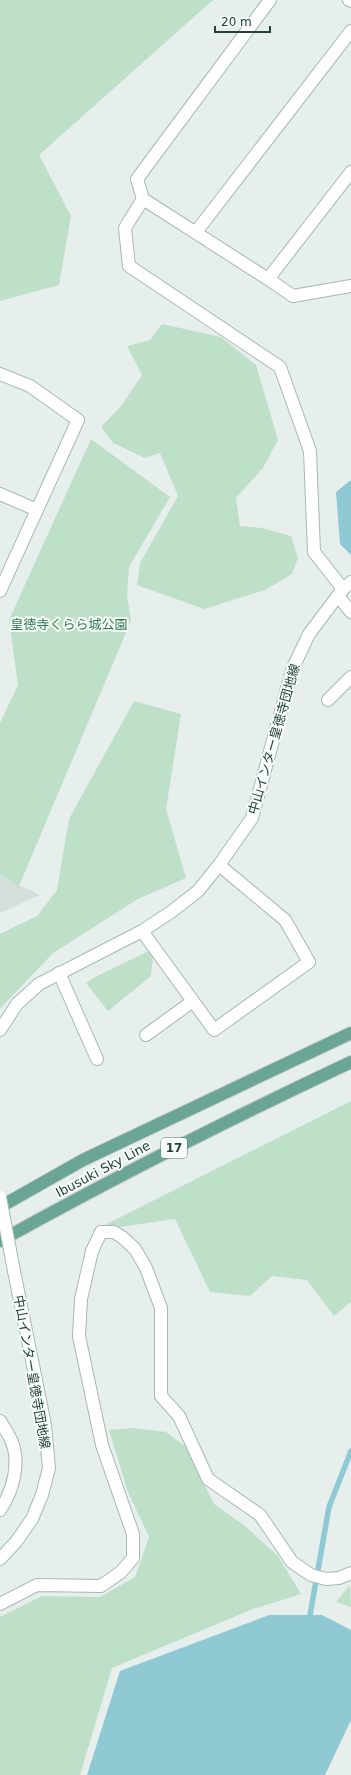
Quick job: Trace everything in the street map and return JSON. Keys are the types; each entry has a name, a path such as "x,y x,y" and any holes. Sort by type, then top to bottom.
{"main road":[{"name":"Ibusuki Sky Line","path":"0,1208 83,1160 351,1033"},
{"name":"Ibusuki Sky Line","path":"0,1241 105,1183 252,1108 351,1062"}],"street":[{"path":"270,0 137,179 143,199 268,278 293,296 351,286"},
{"path":"196,232 351,32"},
{"path":"268,278 351,172"},
{"path":"143,199 126,228 128,266 280,367 310,451 314,552 344,589 351,612"},
{"path":"0,374 30,386 78,420 37,510 3,577 0,591"},
{"path":"0,494 37,510"},
{"name":"中山インター皇徳寺団地線","path":"0,1030 16,1004 39,984 142,931 171,912 198,891 219,865 252,818 292,670 310,634 344,589"},
{"path":"328,700 351,677"},
{"path":"142,931 214,1030 309,962 285,920 219,865"},
{"path":"59,973 97,1059"},
{"path":"146,1035 193,1001"},
{"name":"中山インター皇徳寺団地線","path":"0,1198 44,1425 48,1468 42,1495 32,1519 16,1542 0,1559"},
{"path":"0,1604 37,1585 101,1586 120,1572 133,1558 133,1534 102,1445 79,1336 81,1299 92,1251 101,1232 114,1232 122,1236 135,1249 146,1268 161,1308 161,1396 179,1416 208,1479 260,1515 292,1562 310,1575 326,1579 339,1578 351,1573"},
{"path":"0,1421 12,1441 14,1458 14,1480 5,1503 0,1510"}],"shaded area":[{"path":"0,876 40,895 0,913"}],"green space":[{"path":"0,0 213,0 39,155 71,216 59,285 0,301"},
{"path":"162,324 221,337 256,365 278,440 263,468 236,498 240,526 262,528 291,536 298,558 292,574 265,590 204,609 137,585 140,563 178,496 160,453 145,458 113,443 101,427 121,406 142,375 127,346 150,340"},
{"name":"皇徳寺くらら城公園","path":"91,439 170,497 129,567 127,595 131,621 19,886 0,875 0,723 18,685 9,620"},
{"path":"134,701 181,714 166,809 186,878 138,899 53,953 0,1009 0,934 37,916 57,890 69,819"},
{"path":"149,951 153,957 151,976 108,1011 86,983 97,976"},
{"path":"351,1101 351,1302 334,1316 307,1280 272,1276 250,1296 210,1292 175,1219 93,1231"},
{"path":"132,1428 166,1432 186,1447 214,1504 245,1526 278,1556 301,1594 253,1609 112,1668 80,1775 0,1775 0,1617 42,1596 100,1597 135,1577 149,1537 128,1492 109,1430"},
{"path":"350,1585 351,1607 336,1602"}],"water":[{"path":"351,480 351,555 340,544 336,492"},
{"path":"269,1615 322,1615 351,1630 351,1720 325,1775 87,1775 120,1671"}],"waterway":[{"path":"309,1621 329,1507 351,1451"}]}
